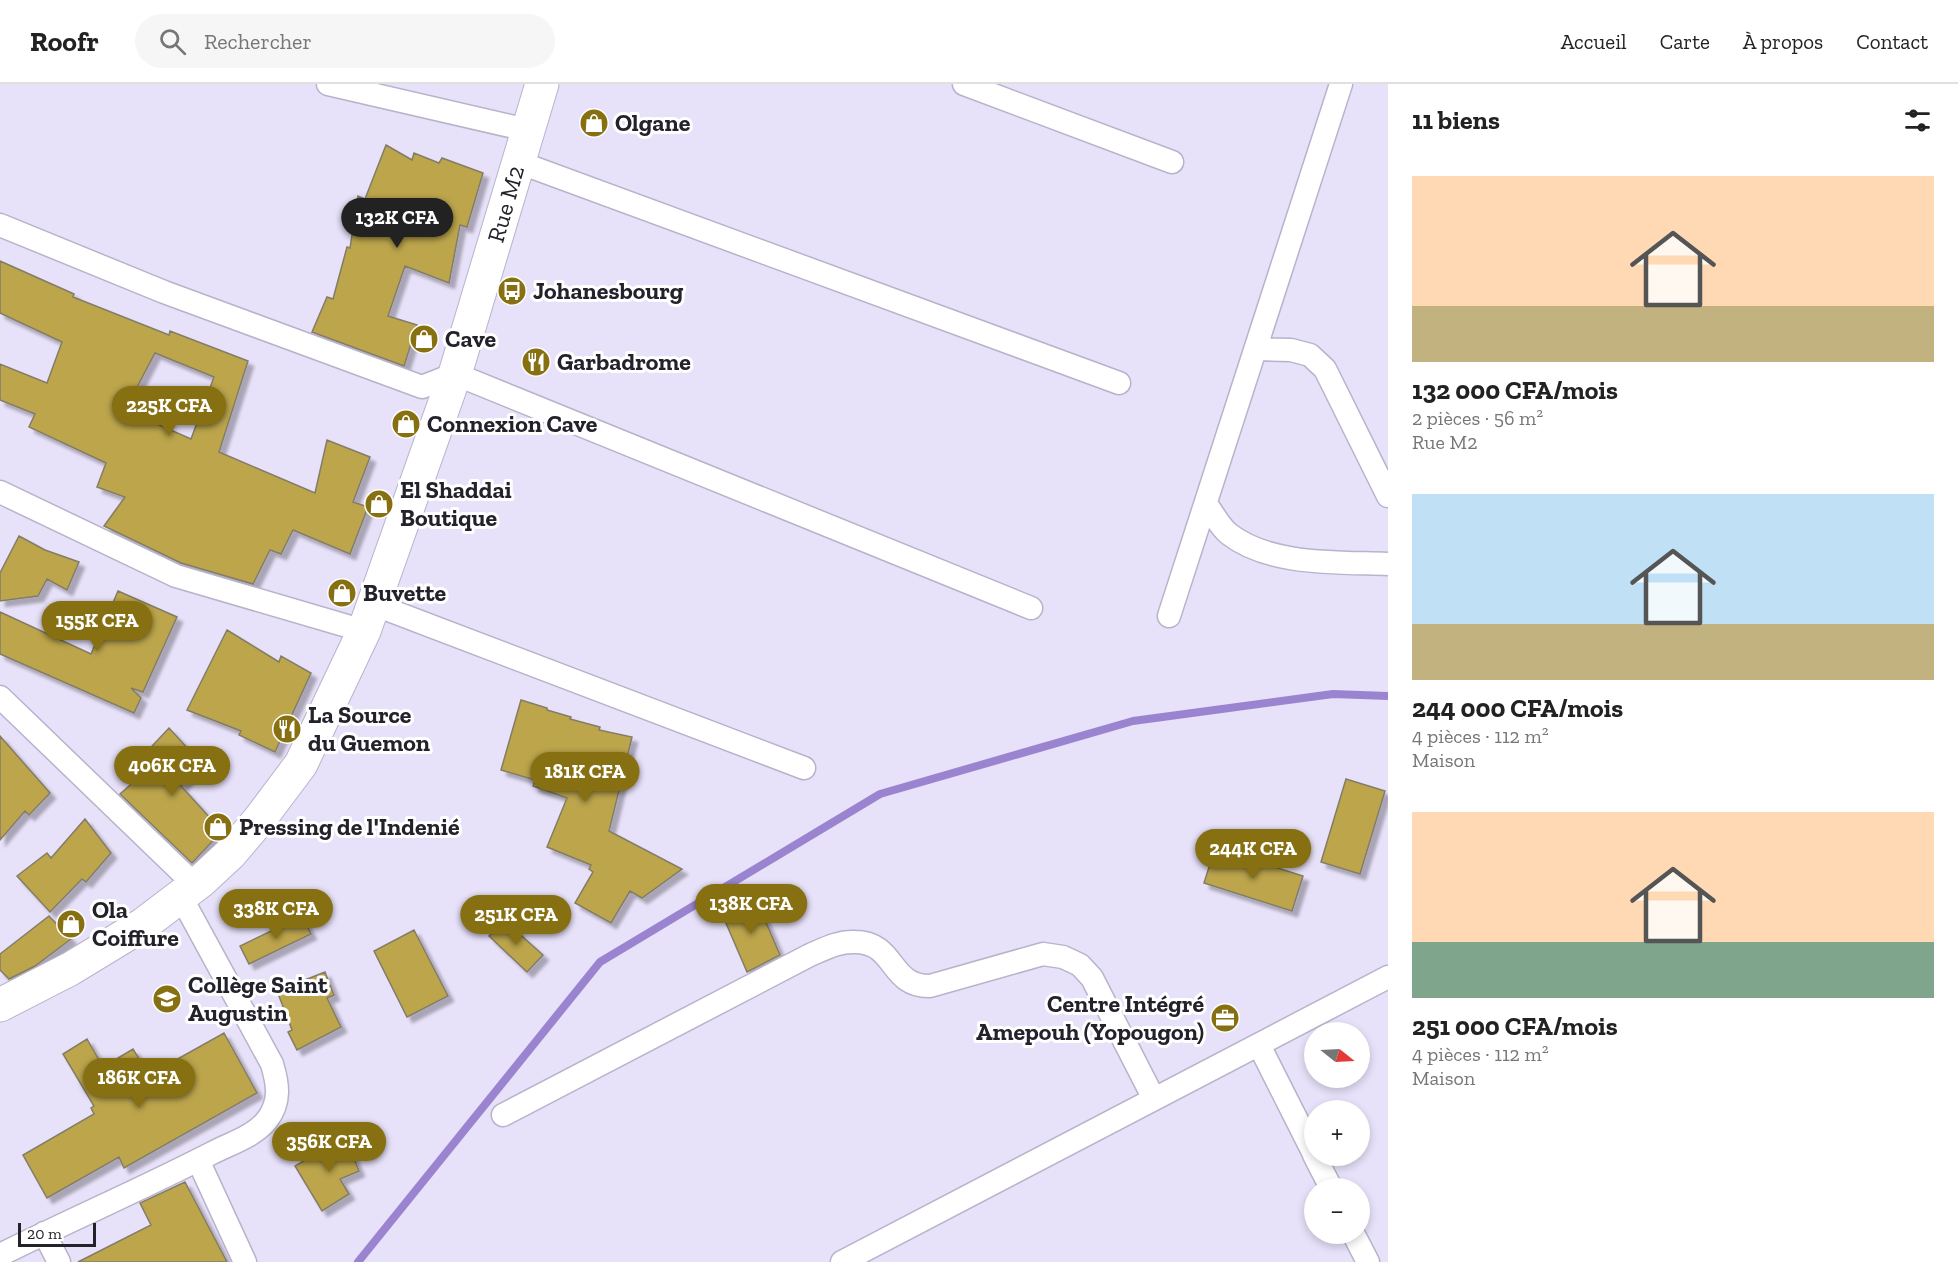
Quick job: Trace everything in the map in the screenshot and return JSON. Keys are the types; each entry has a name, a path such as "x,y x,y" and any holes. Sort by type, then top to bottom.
{"street":[{"path":"328,84 527,130"},
{"name":"Rue M2","path":"6,994 70,969 126,936 188,891 230,854 301,764 369,617 455,374 542,84"},
{"path":"964,84 1172,162"},
{"path":"1169,616 1341,84"},
{"path":"518,162 1119,383"},
{"path":"0,225 164,292 422,387 455,374 1031,608"},
{"path":"1257,349 1291,350 1310,355 1325,369 1388,495"},
{"path":"0,492 176,576 369,617 804,768"},
{"path":"1206,504 1228,533 1254,547 1290,559 1388,564"},
{"path":"0,697 188,891 272,1064 278,1082 276,1106 266,1122 249,1134 0,1255"},
{"path":"503,1115 810,955 834,945 854,942 872,945 884,953 906,981 918,986 930,986 1043,954 1063,957 1080,965 1092,978 1154,1099"},
{"path":"842,1262 1388,977"},
{"path":"1259,1045 1304,1135"},
{"path":"198,1160 245,1262"},
{"path":"44,1233 59,1262"},
{"path":"1359,1244 1368,1262"}],"building":[{"path":"386,145 412,160 414,153 439,163 442,158 483,173 467,227 460,225 449,283 405,266 388,316 417,325 404,366 312,332 327,297 333,299 347,247 350,248 358,196 365,199"},
{"path":"0,261 74,294 73,297 169,335 170,331 248,361 219,452 315,493 327,440 370,457 353,502 368,507 350,554 293,530 281,554 270,550 253,584 181,563 104,526 125,497 97,487 106,463 29,427 35,414 0,400 0,364 47,383 62,342 0,313","holes":["155,353 214,377 191,439 125,410"]},
{"path":"19,536 45,550 79,562 67,590 47,579 38,596 0,601 0,573"},
{"path":"118,591 177,617 143,692 131,688 141,698 134,713 0,654 0,612 91,654"},
{"path":"227,630 279,662 281,656 311,673 275,752 239,735 241,731 187,710"},
{"path":"521,700 571,717 570,719 600,727 599,730 632,737 609,831 682,869 642,898 630,891 611,923 575,903 593,872 589,869 591,865 547,847 567,798 533,786 535,780 501,770"},
{"path":"169,728 202,764 181,786 222,831 192,863 120,794 147,770 138,761"},
{"path":"0,736 50,793 29,815 25,811 0,840"},
{"path":"1346,779 1385,791 1360,874 1321,862"},
{"path":"85,819 111,853 86,882 82,879 50,912 17,876 47,853 51,858"},
{"path":"1215,848 1303,876 1292,911 1204,883"},
{"path":"756,899 780,955 747,972 722,914"},
{"path":"49,916 71,939 35,966 9,979 0,970 0,954"},
{"path":"302,916 311,934 249,964 240,946"},
{"path":"504,920 543,955 527,972 489,936"},
{"path":"414,930 448,996 407,1017 374,951"},
{"path":"325,972 334,995 327,998 341,1027 297,1050 288,1032 292,1030 277,991"},
{"path":"224,1033 257,1093 124,1168 119,1157 47,1198 23,1155 94,1114 91,1108 94,1106 63,1054 87,1039 103,1067 133,1049 149,1075"},
{"path":"345,1136 359,1171 340,1179 349,1194 322,1211 295,1166"},
{"path":"185,1182 227,1262 78,1262 151,1225 140,1203"}],"waterway":[{"path":"358,1262 600,962 880,794 1133,721 1333,694 1388,696"}],"place":[{"name":"Olgane","path":"594,123"},
{"name":"Johanesbourg","path":"512,291"},
{"name":"Cave","path":"424,339"},
{"name":"Garbadrome","path":"536,362"},
{"name":"Connexion Cave","path":"406,424"},
{"name":"El Shaddai Boutique","path":"379,504"},
{"name":"Buvette","path":"342,593"},
{"name":"La Source du Guemon","path":"287,729"},
{"name":"Pressing de l'Indenié","path":"218,827"},
{"name":"Ola Coiffure","path":"71,924"},
{"name":"Collège Saint Augustin","path":"167,999"},
{"name":"Centre Intégré Amepouh (Yopougon)","path":"1225,1018"}]}
